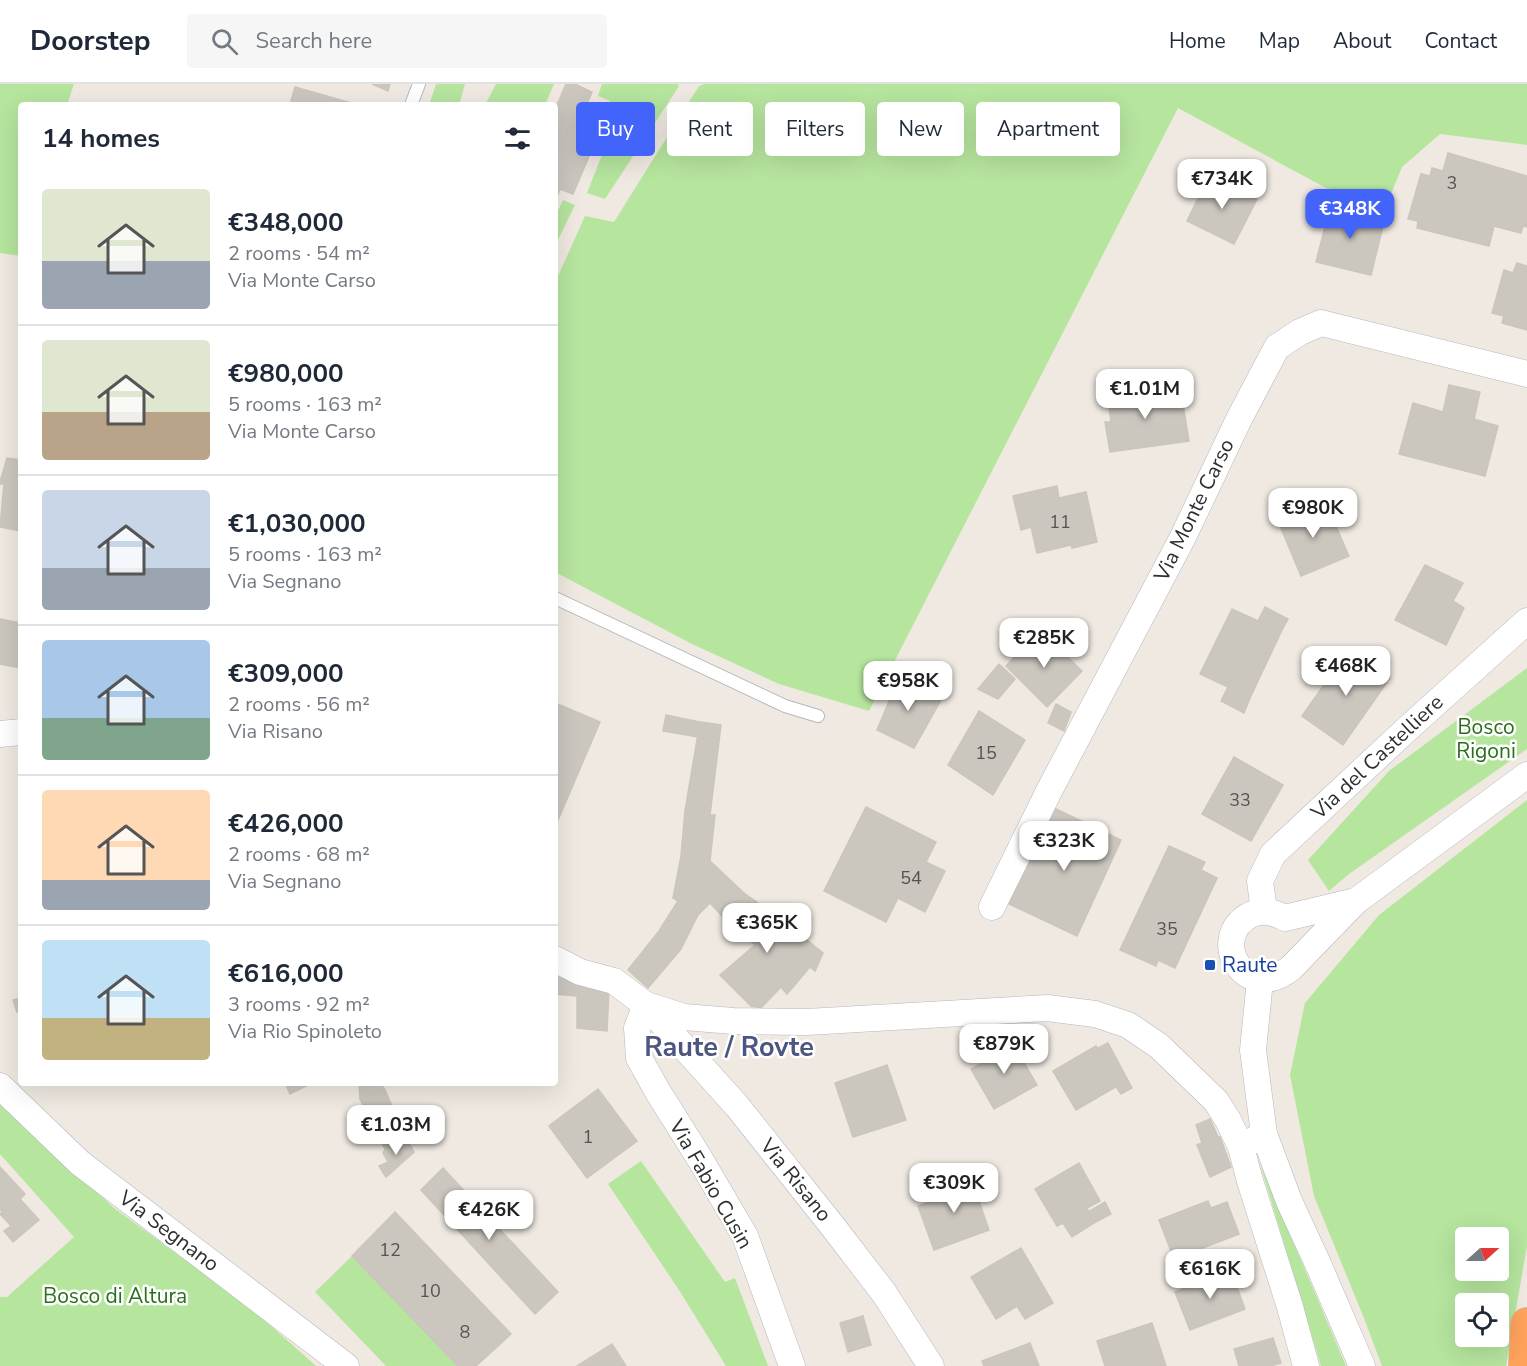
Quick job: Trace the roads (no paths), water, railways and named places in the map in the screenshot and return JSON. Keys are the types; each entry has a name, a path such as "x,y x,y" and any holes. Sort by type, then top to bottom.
{"highway":[{"path":"1525,1366 1527,1324"}],"street":[{"name":"Via Monte Carso","path":"992,907 1054,780 1183,537 1239,419 1277,347 1300,332 1321,323 1527,374"},
{"name":"Via del Castelliere","path":"1292,968 1300,947 1298,936 1293,926 1275,914 1260,881 1274,854 1527,621"},
{"path":"0,734 18,732"},
{"path":"1356,901 1275,914 1253,914 1244,919 1236,928 1231,949 1234,960 1240,969 1260,980 1282,975 1292,968 1356,901 1527,775"},
{"path":"558,961 580,972 614,981 646,1005 684,1017 733,1021 796,1022 1047,1008 1095,1014 1128,1025 1159,1046 1216,1101 1241,1147 1306,1366"},
{"path":"1260,980 1253,1050 1264,1134 1289,1201 1362,1366"},
{"name":"Via Fabio Cusin","path":"646,1005 637,1028 639,1058 745,1236 792,1366"},
{"name":"Via Risano","path":"646,1005 737,1106 834,1228 884,1293 931,1366"},
{"name":"Via Segnano","path":"0,1086 80,1163 346,1366"},
{"path":"1241,1147 1264,1134"}],"lane":[{"path":"412,102 419,84"},
{"path":"558,599 785,706 818,716"}],"place":[{"name":"Raute","path":"1210,965"}],"district":[{"name":"Raute / Rovte","path":"729,1047"}],"park label":[{"name":"Bosco Rigoni","path":"1486,739"},
{"name":"Bosco di Altura","path":"115,1296"}]}
